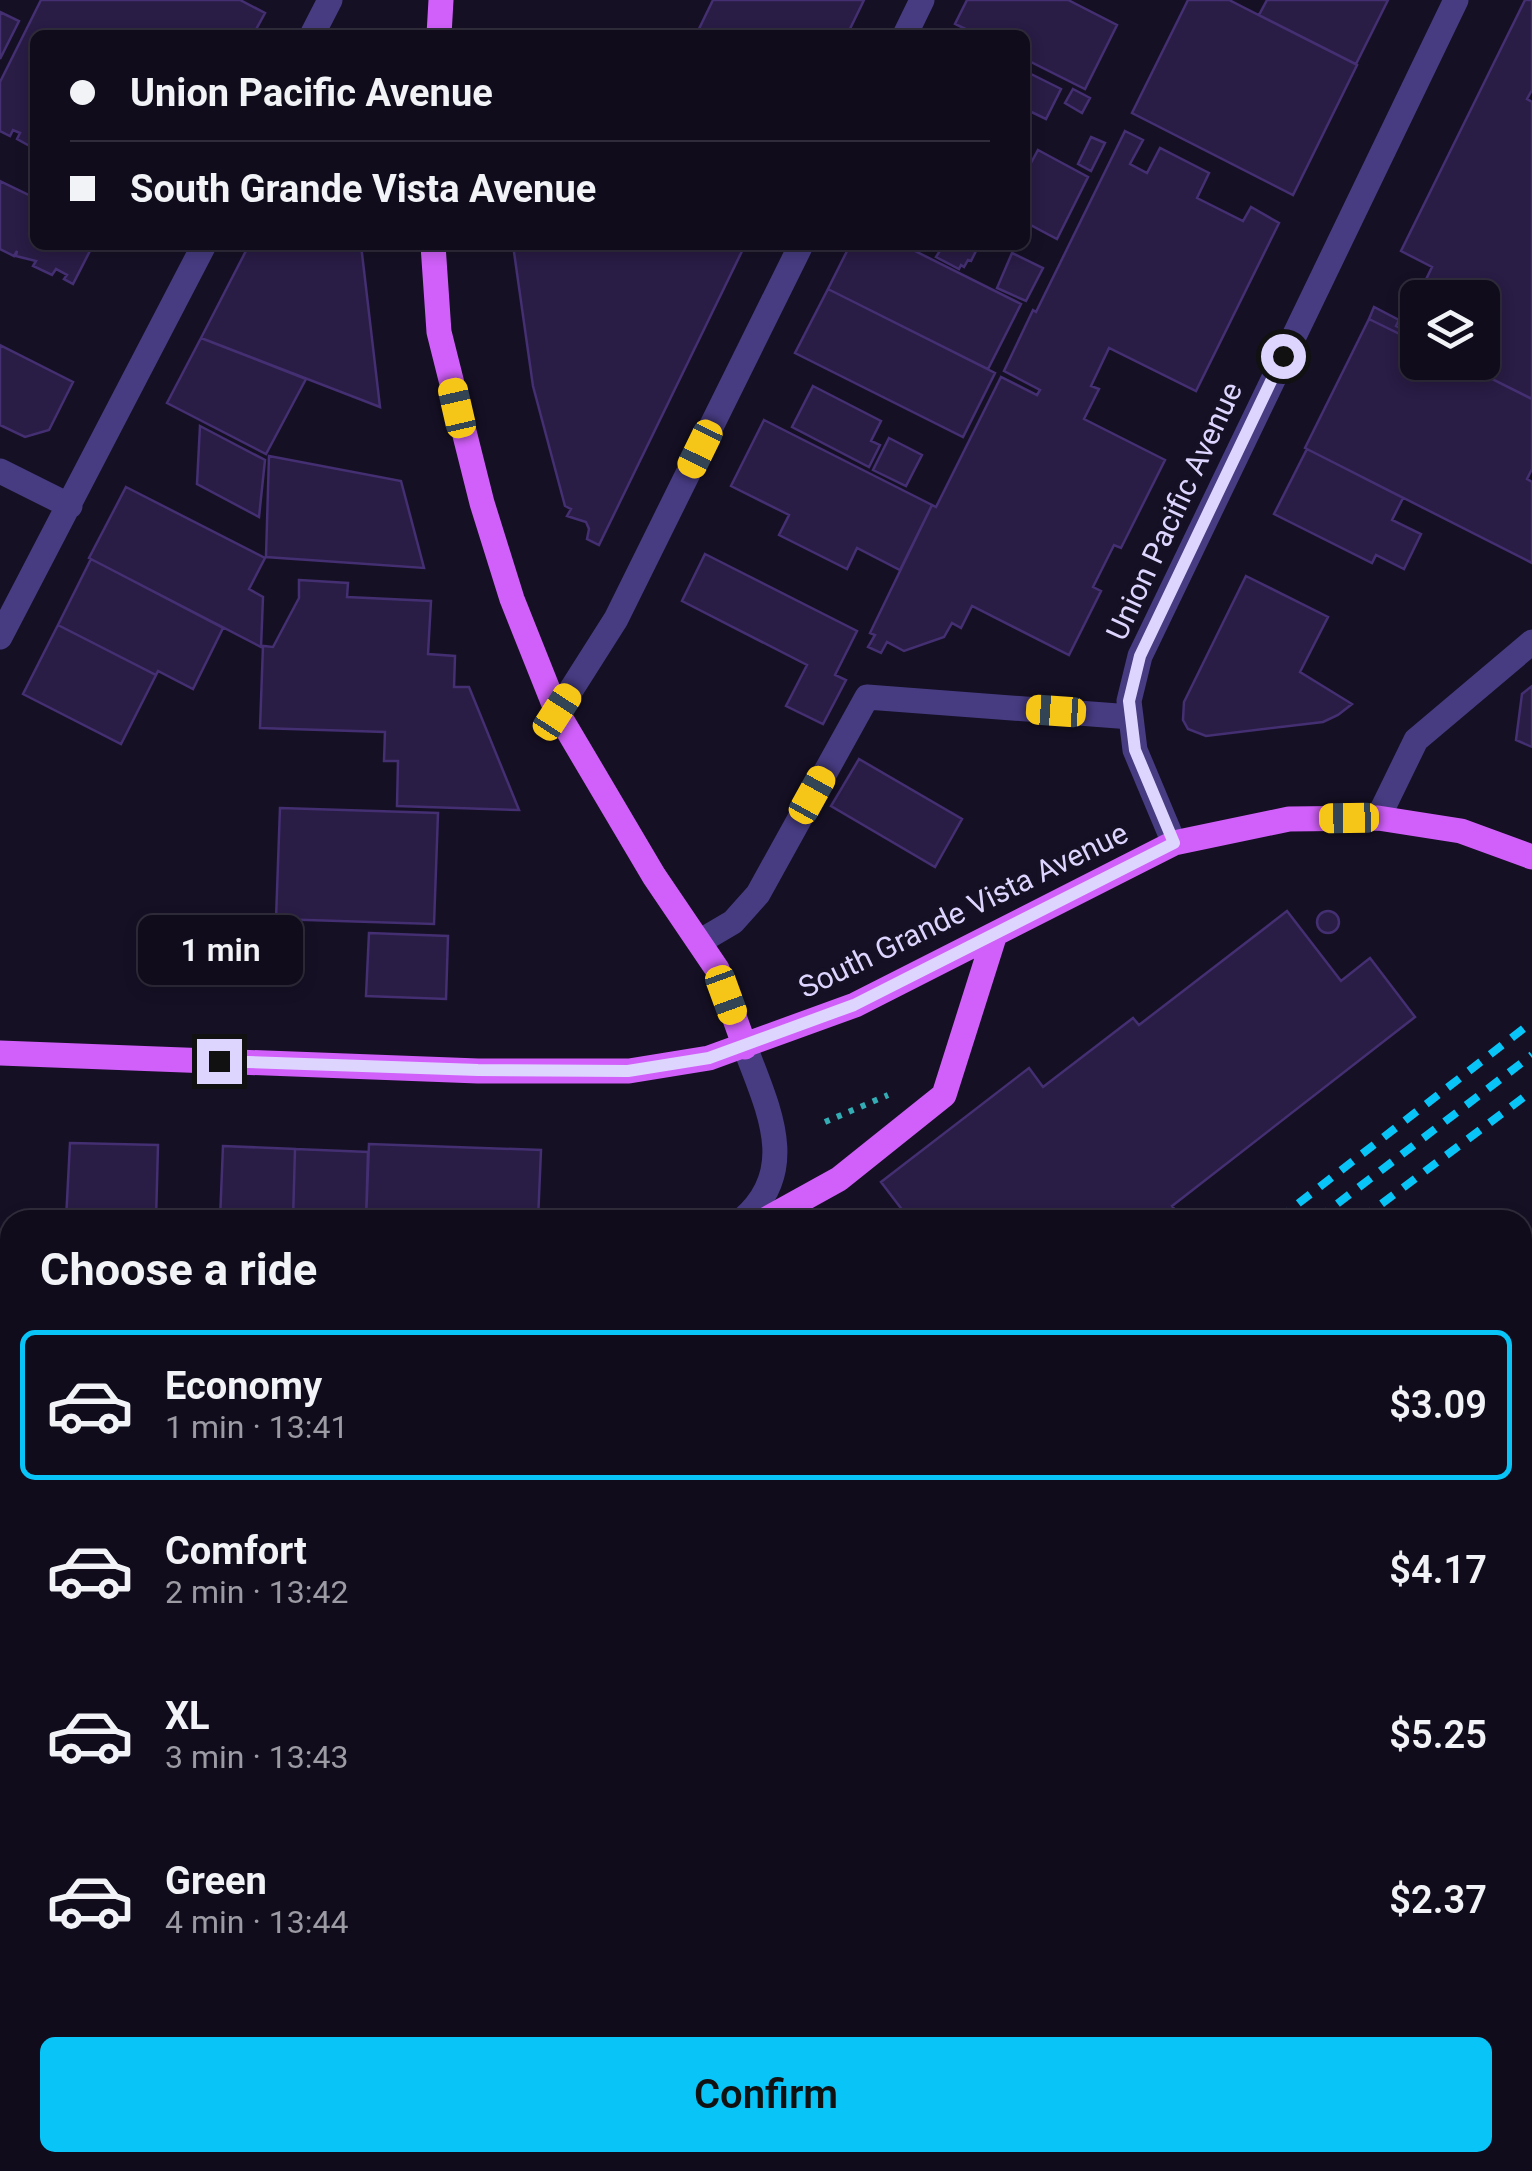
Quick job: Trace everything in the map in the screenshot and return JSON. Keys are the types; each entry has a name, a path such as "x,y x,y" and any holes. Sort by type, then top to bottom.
{"main road":[{"path":"440,30 441,0"},
{"path":"434,250 439,332 482,503 512,599 557,712 604,796 717,969 745,1046"},
{"name":"South Grande Vista Avenue","path":"0,1054 478,1070 628,1071 709,1058 854,1005 1174,843 1290,819 1378,818 1461,831 1532,857"},
{"path":"783,1210 838,1180 944,1094 995,934"}],"street":[{"path":"315,30 330,0"},
{"path":"907,30 922,0"},
{"name":"Union Pacific Avenue","path":"1174,843 1135,750 1129,701 1140,656 1456,0"},
{"path":"0,637 201,250"},
{"path":"557,712 616,619 800,250"},
{"path":"0,470 70,506"},
{"path":"1378,818 1416,740 1532,642"},
{"path":"699,942 733,922 758,894 867,697 1131,716"},
{"path":"745,1046 770,1115 776,1164 772,1182 752,1210"}],"path":[{"path":"825,1122 895,1092"}],"building":[{"path":"41,0 240,0 265,13 256,30 30,30 30,146 17,139 20,133 13,130 10,136 0,131 0,82"},
{"path":"713,0 864,0 849,30 698,30"},
{"path":"967,0 1068,0 1117,25 1085,89 1030,62 1030,30 968,30 955,24"},
{"path":"1188,0 1229,0 1357,65 1293,195 1132,113"},
{"path":"1267,0 1388,0 1356,64 1259,15"},
{"path":"1525,0 1532,0 1532,90 1527,99 1532,102 1532,399 1494,380 1500,380 1500,280 1426,280 1432,267 1401,251"},
{"path":"0,12 19,21 0,59"},
{"path":"1030,74 1061,89 1046,119 1030,111"},
{"path":"1073,89 1090,98 1082,113 1065,103"},
{"path":"1125,131 1143,140 1130,164 1147,173 1160,148 1209,173 1197,198 1243,221 1251,207 1279,223 1196,391 1109,348 1091,386 1099,389 1084,419 1165,460 1121,548 1114,545 1093,587 1101,591 1069,655 972,606 961,628 952,623 944,637 904,651 887,642 881,653 868,647 875,635 870,633 932,505 936,507 1001,377 1037,395 1040,390 1004,371"},
{"path":"1091,137 1105,143 1091,171 1078,164"},
{"path":"1038,150 1088,177 1057,239 1030,225 1030,165"},
{"path":"0,181 30,196 30,250 90,250 73,284 56,269 52,275 33,266 36,261 16,256 17,251 14,256 0,249"},
{"path":"246,250 362,250 380,407 201,338"},
{"path":"514,250 743,250 599,545 587,539 586,522 567,516 571,509 565,506 533,386"},
{"path":"848,250 913,250 1021,304 988,369 828,289"},
{"path":"940,250 976,250 971,261 959,269 936,257"},
{"path":"1012,253 1043,268 1026,301 997,288"},
{"path":"828,289 995,373 963,437 795,353"},
{"path":"1374,307 1399,320 1396,326 1400,334 1369,319"},
{"path":"1369,319 1400,334 1400,380 1494,380 1532,399 1532,469 1527,479 1532,482 1532,563 1305,448"},
{"path":"201,338 306,379 266,454 167,403"},
{"path":"0,345 73,382 49,430 25,437 0,425"},
{"path":"813,386 881,421 871,441 880,445 869,467 792,427"},
{"path":"764,420 932,505 900,570 857,548 847,569 779,535 789,515 731,486"},
{"path":"200,426 265,460 259,517 197,484"},
{"path":"889,438 922,455 906,486 873,470"},
{"path":"1307,449 1403,498 1392,520 1421,534 1404,569 1376,555 1372,563 1274,514"},
{"path":"269,456 401,481 424,568 266,557"},
{"path":"126,487 265,558 249,589 263,597 261,647 89,558"},
{"path":"705,554 857,631 835,675 846,680 823,724 786,706 807,665 682,601"},
{"path":"91,559 223,628 193,689 158,671 156,675 58,625"},
{"path":"1246,576 1328,617 1300,672 1352,704 1338,715 1323,722 1206,736 1188,729 1183,720 1184,702"},
{"path":"299,580 348,583 347,597 431,601 428,654 455,656 454,687 469,687 519,810 397,806 398,761 384,761 385,732 260,728 263,646 273,647 299,598"},
{"path":"58,625 156,675 121,744 23,694"},
{"path":"1532,686 1532,747 1516,740 1522,694"},
{"path":"859,759 962,819 935,867 831,806"},
{"path":"280,808 438,813 434,924 276,919"},
{"path":"1287,911 1341,981 1370,958 1415,1017 1172,1206 1175,1210 902,1210 881,1182 1029,1068 1043,1087 1133,1018 1139,1025"},
{"path":"1328,911 1336,914 1336,930 1328,933 1320,930 1317,922 1320,914"},
{"path":"369,933 448,936 446,999 366,996"},
{"path":"70,1143 158,1145 156,1210 67,1210"},
{"path":"369,1144 541,1150 538,1210 366,1210"},
{"path":"223,1146 295,1149 293,1210 220,1210"},
{"path":"295,1149 368,1152 366,1210 293,1210"}],"railway":[{"path":"1290,1210 1532,1022"},
{"path":"1329,1210 1532,1055"},
{"path":"1373,1210 1532,1091"}],"route":[{"path":"219,1061 628,1071 709,1058 854,1005 1174,843 1135,750 1129,701 1140,656 1283,356"}]}
